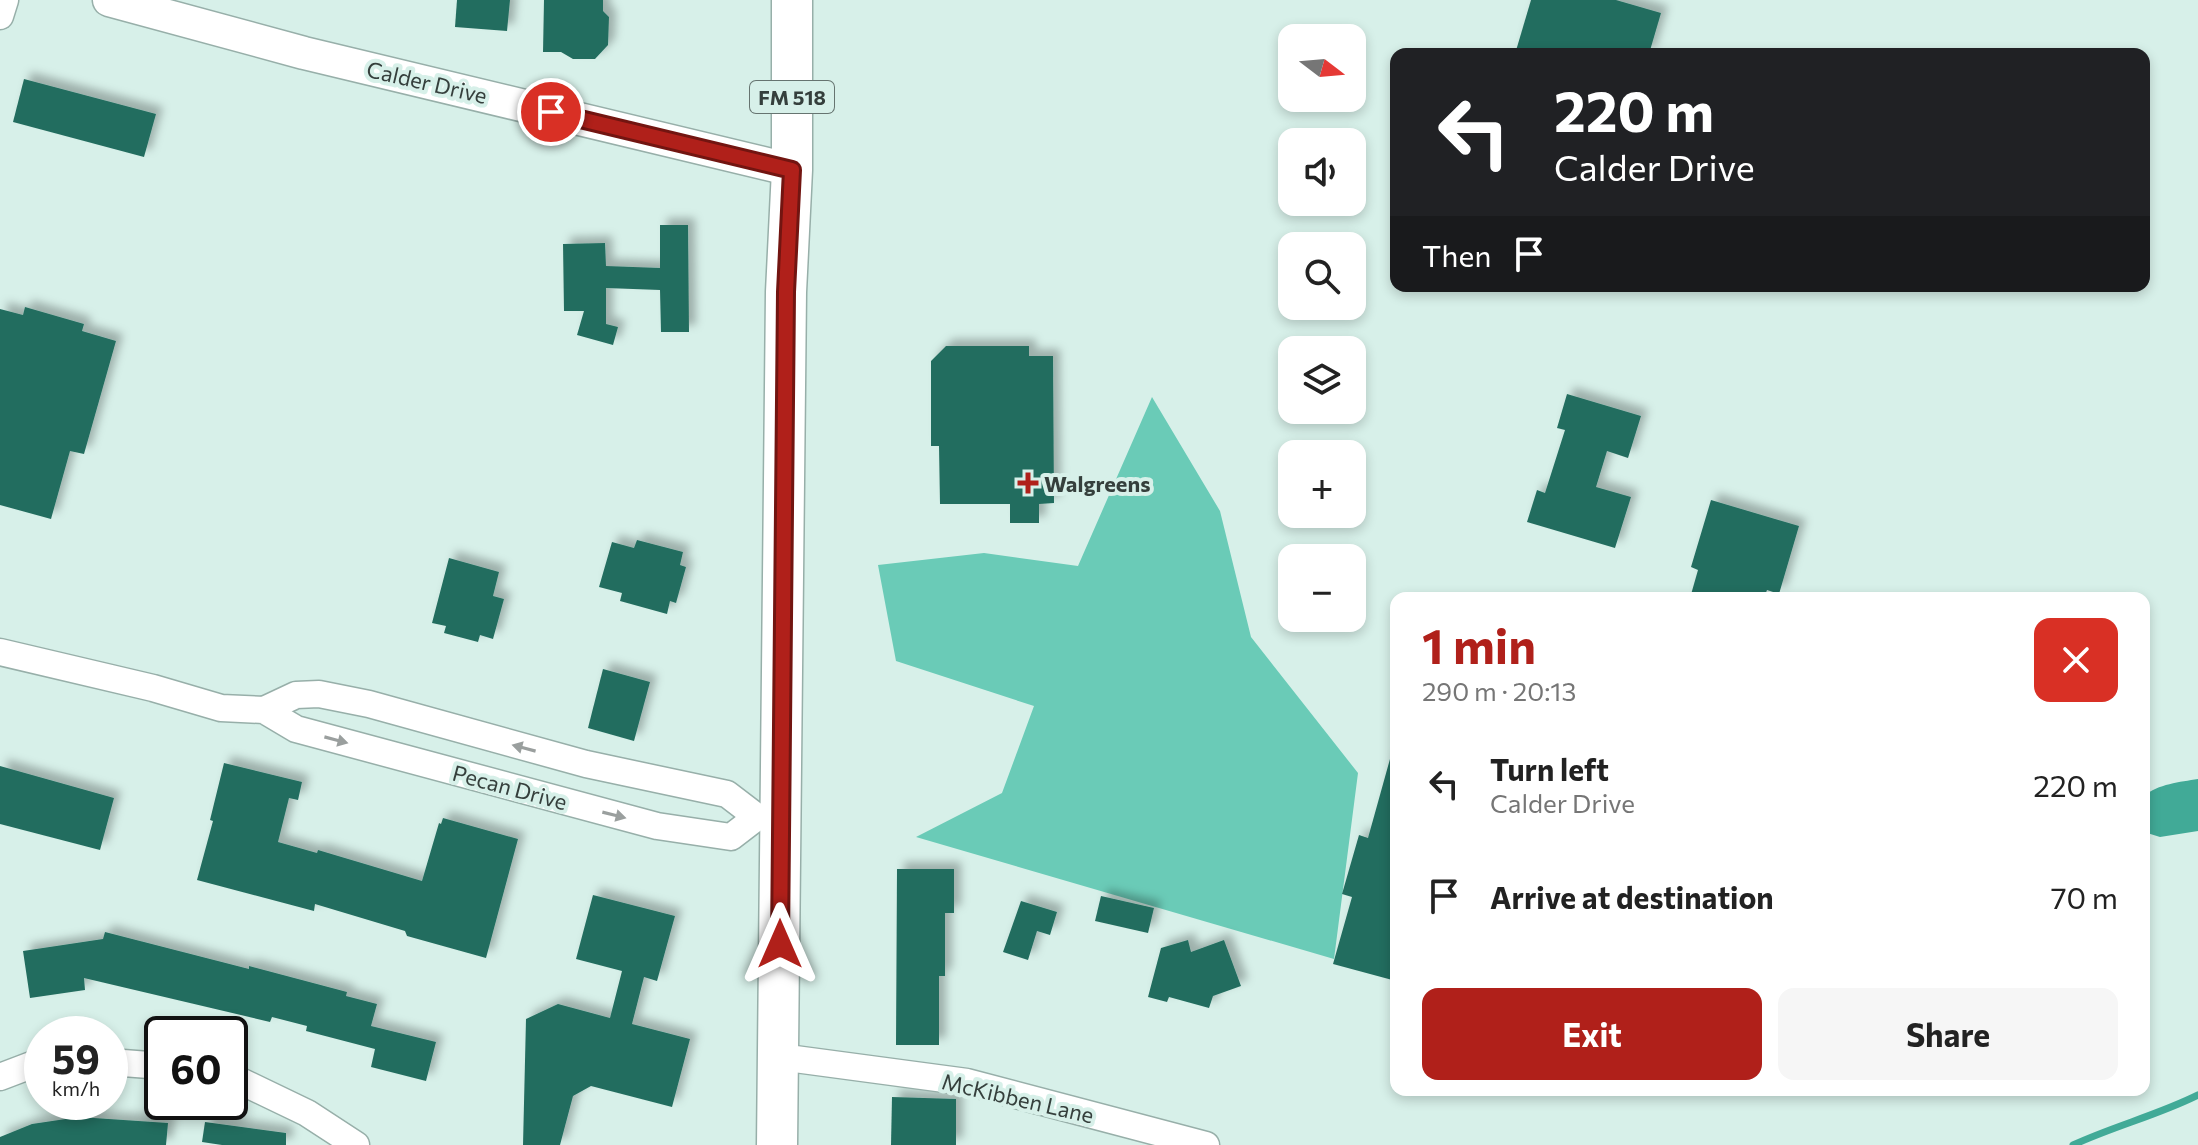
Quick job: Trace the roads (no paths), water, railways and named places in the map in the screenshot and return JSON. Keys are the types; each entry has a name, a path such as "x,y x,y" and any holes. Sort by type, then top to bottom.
{"main road":[{"name":"FM 518","path":"777,1145 780,1057 768,817 792,170 792,0"}],"street":[{"path":"0,16 5,0"},
{"name":"Calder Drive","path":"109,0 319,56 792,170"},
{"name":"Pecan Drive","path":"0,652 153,688 221,708 264,710 296,695 319,694 369,704 586,764 727,794 768,817"},
{"name":"Pecan Drive","path":"264,710 296,729 657,826 731,837 768,817"},
{"name":"McKibben Lane","path":"780,1057 967,1082 1206,1145"},
{"path":"0,1077 24,1068"},
{"path":"248,1085 307,1113 354,1144"}],"waterway":[{"path":"2073,1145 2198,1095"}],"place":[{"name":"Walgreens","path":"1028,483"}]}
